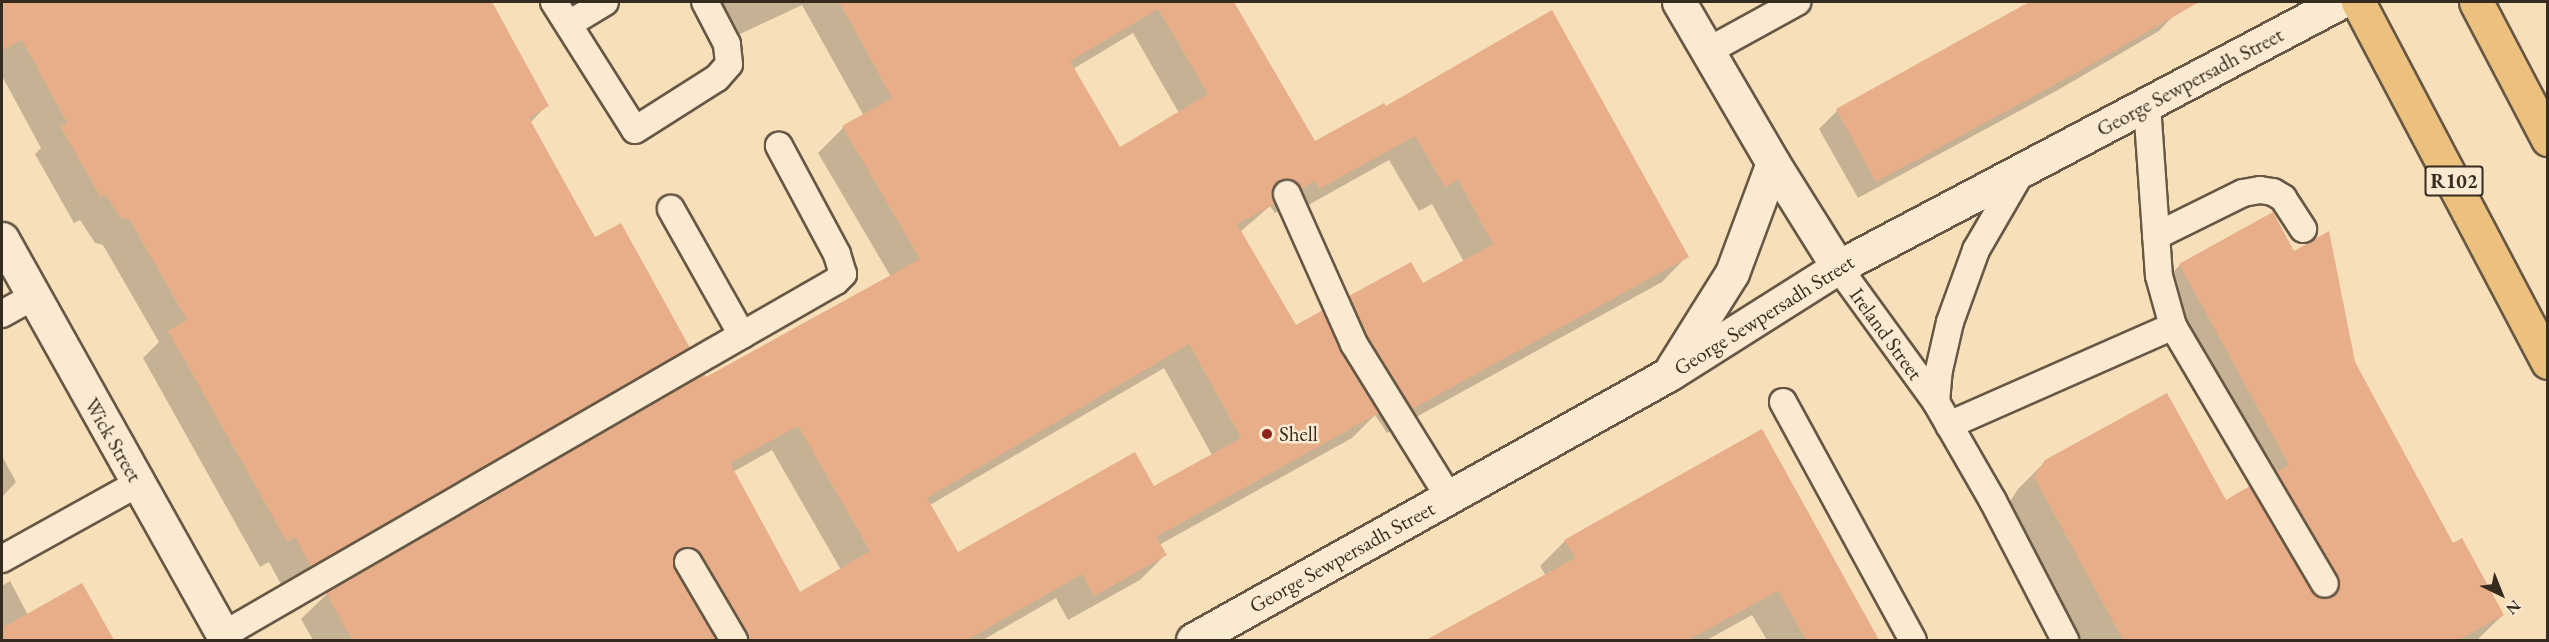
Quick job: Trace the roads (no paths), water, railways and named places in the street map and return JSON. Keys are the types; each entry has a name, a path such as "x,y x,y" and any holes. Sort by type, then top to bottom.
{"main road":[{"name":"R102","path":"2358,2 2547,362"},
{"path":"2476,2 2547,140"}],"street":[{"name":"Ireland Street","path":"1678,2 1773,163 1838,267"},
{"name":"George Sewpersadh Street","path":"1193,640 1669,374 1838,267 2340,2"},
{"path":"1669,374 1732,273 1773,163"},
{"name":"Wick Street","path":"2,239 225,638"}],"lane":[{"path":"555,2 635,130 717,78 729,64 727,44 705,2"},
{"path":"569,24 605,2"},
{"path":"1708,51 1797,2"},
{"path":"2147,105 2159,276 2173,326 2325,584"},
{"path":"225,638 836,281 843,274 837,254 779,146"},
{"path":"1936,402 1939,370 1950,322 1976,250 2023,170"},
{"path":"2156,236 2243,193 2260,190 2273,192 2283,198 2303,229"},
{"path":"1287,194 1354,344 1449,497"},
{"path":"671,209 742,335"},
{"name":"Ireland Street","path":"1838,267 1936,402 1993,501 2065,640"},
{"path":"2,314 33,297"},
{"path":"1948,425 2173,326"},
{"path":"1783,402 1912,640"},
{"path":"2,559 137,484"},
{"path":"688,562 734,640"}],"place":[{"name":"Shell","path":"1267,434"}]}
